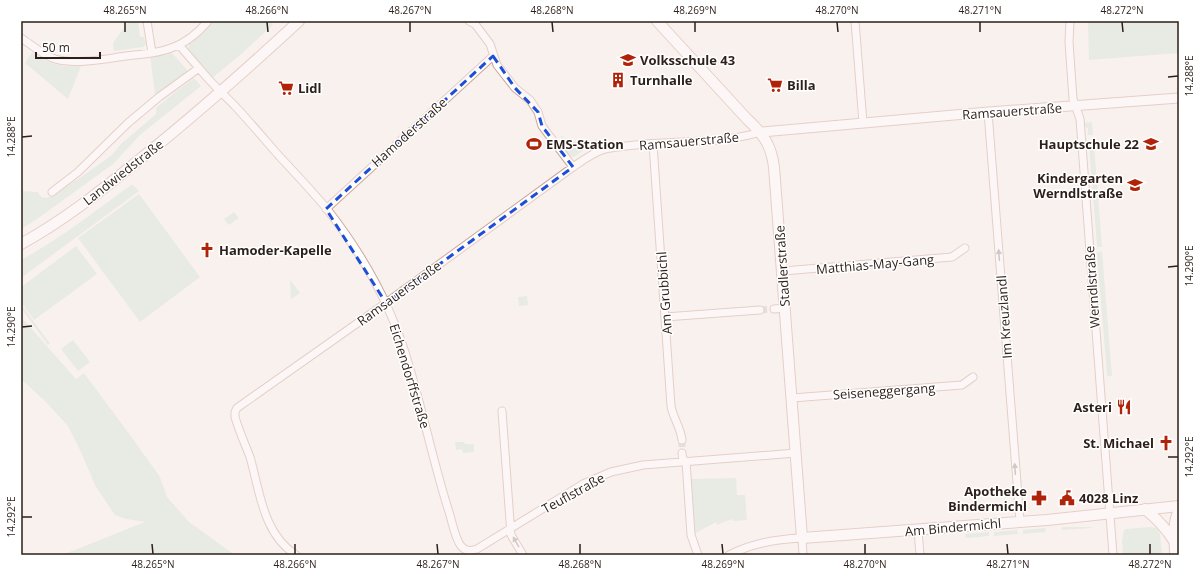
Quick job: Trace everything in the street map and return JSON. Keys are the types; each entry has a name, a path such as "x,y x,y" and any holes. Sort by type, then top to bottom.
{"main road":[{"name":"Landwiedstraße","path":"21,244 63,217 108,185 152,150 220,92 299,21"},
{"name":"Stadlerstraße","path":"657,21 747,119 761,132 771,149 773,158 785,308 802,538"},
{"name":"Am Bindermichl","path":"802,538 1060,518 1179,506"},
{"path":"1145,509 1163,525 1175,542"},
{"path":"1175,555 1174,525 1179,510"}],"street":[{"path":"147,21 152,53"},
{"path":"21,38 49,56 62,61 77,62 168,50 179,45 199,31 208,21"},
{"path":"469,21 475,24 490,44 497,65 515,88 530,100 538,112 542,126 573,167"},
{"path":"855,21 863,123"},
{"name":"Werndlstraße","path":"1070,21 1069,42 1073,99 1080,119 1113,555"},
{"path":"179,45 220,92"},
{"name":"Hamoderstraße","path":"326,208 493,56"},
{"path":"52,192 78,172 128,123 159,97 198,68"},
{"name":"Eichendorffstraße","path":"220,92 234,105 326,208 352,244 372,276 402,341 442,489 458,542 461,546"},
{"name":"Ramsauerstraße","path":"296,555 279,541 270,527 249,456 236,423 235,412 237,408 386,304 573,167 602,150 620,147 747,136 761,132 988,112 1179,98"},
{"name":"Im Kreuzlandl","path":"988,112 1020,521"},
{"name":"Am Grubbichl","path":"653,144 671,406 682,440"},
{"name":"Matthias-May-Gang","path":"782,271 952,258 965,248"},
{"path":"774,308 785,308"},
{"path":"665,316 760,310"},
{"name":"Seiseneggergang","path":"792,398 962,385 973,377"},
{"path":"502,412 511,535 523,555"},
{"path":"682,452 691,535 698,555"},
{"name":"Teuflstraße","path":"461,546 466,550 471,551 477,549 583,484 599,476 632,466 796,453"},
{"path":"918,530 920,555"},
{"name":"Am Bindermichl","path":"728,555 763,542 802,538"},
{"name":"Stadlerstraße","path":"802,538 803,555"}],"highlighted area":[{"path":"493,56 515,88 538,112 542,126 573,167 386,303 326,209"}],"green space":[{"path":"129,21 138,21 140,37 144,37 146,44 143,47 114,51 113,43"},
{"path":"214,21 270,21 273,25 212,78 188,49 189,44 202,34"},
{"path":"1088,21 1179,21 1179,53 1089,60"},
{"path":"32,52 55,64 81,66 68,99 25,63"},
{"path":"171,52 188,71 156,96 150,56"},
{"path":"194,78 201,86 140,135 113,164 21,229 21,191 38,192 41,197 47,198 84,175 112,155 120,145 156,114 156,108"},
{"path":"1092,122 1093,135 1088,135 1088,128 1085,127 1084,123"},
{"path":"560,135 574,142 597,139 597,141 574,157 569,156 564,150 565,142"},
{"path":"1094,144 1102,247 1098,247 1097,245 1089,145"},
{"path":"131,185 139,191 21,278 21,260 91,215"},
{"path":"139,194 200,277 140,322 78,238"},
{"path":"234,212 239,218 229,225 224,219"},
{"path":"76,246 97,274 34,320 21,302 21,287"},
{"path":"1102,251 1112,376 1107,375 1097,253"},
{"path":"290,280 300,293 291,299"},
{"path":"527,296 528,305 519,306 518,297"},
{"path":"21,304 50,343 48,345 21,308"},
{"path":"21,317 76,379 84,373 160,477 167,497 189,522 235,555 62,555 145,522 126,519 115,515 96,487 68,426 45,401 21,379"},
{"path":"73,340 90,362 78,371 61,349"},
{"path":"455,442 474,444 474,452 463,453 462,449 456,450"},
{"path":"736,478 737,495 745,495 747,520 733,521 732,519 717,525 716,522 694,534 691,479"},
{"path":"1062,527 1091,527 1092,528 1062,530"},
{"path":"1150,527 1157,528 1160,534 1162,555 1123,555 1122,541 1124,530"},
{"path":"1045,528 1046,532 1023,534 1023,530"},
{"path":"1017,530 1018,534 994,536 994,532"},
{"path":"989,532 989,536 966,538 965,534"}],"tunnel":[{"path":"760,310 774,309"},
{"path":"682,440 682,453"}],"place":[{"name":"Volksschule 43","path":"628,60"},
{"name":"Turnhalle","path":"618,80"},
{"name":"Billa","path":"775,85"},
{"name":"Lidl","path":"286,88"},
{"name":"EMS-Station","path":"534,144"},
{"name":"Hauptschule 22","path":"1151,144"},
{"name":"Kindergarten Werndlstraße","path":"1135,185"},
{"name":"Hamoder-Kapelle","path":"207,250"},
{"name":"Asteri","path":"1124,407"},
{"name":"St. Michael","path":"1166,443"},
{"name":"Apotheke Bindermichl","path":"1039,498"},
{"name":"4028 Linz","path":"1067,498"}]}
